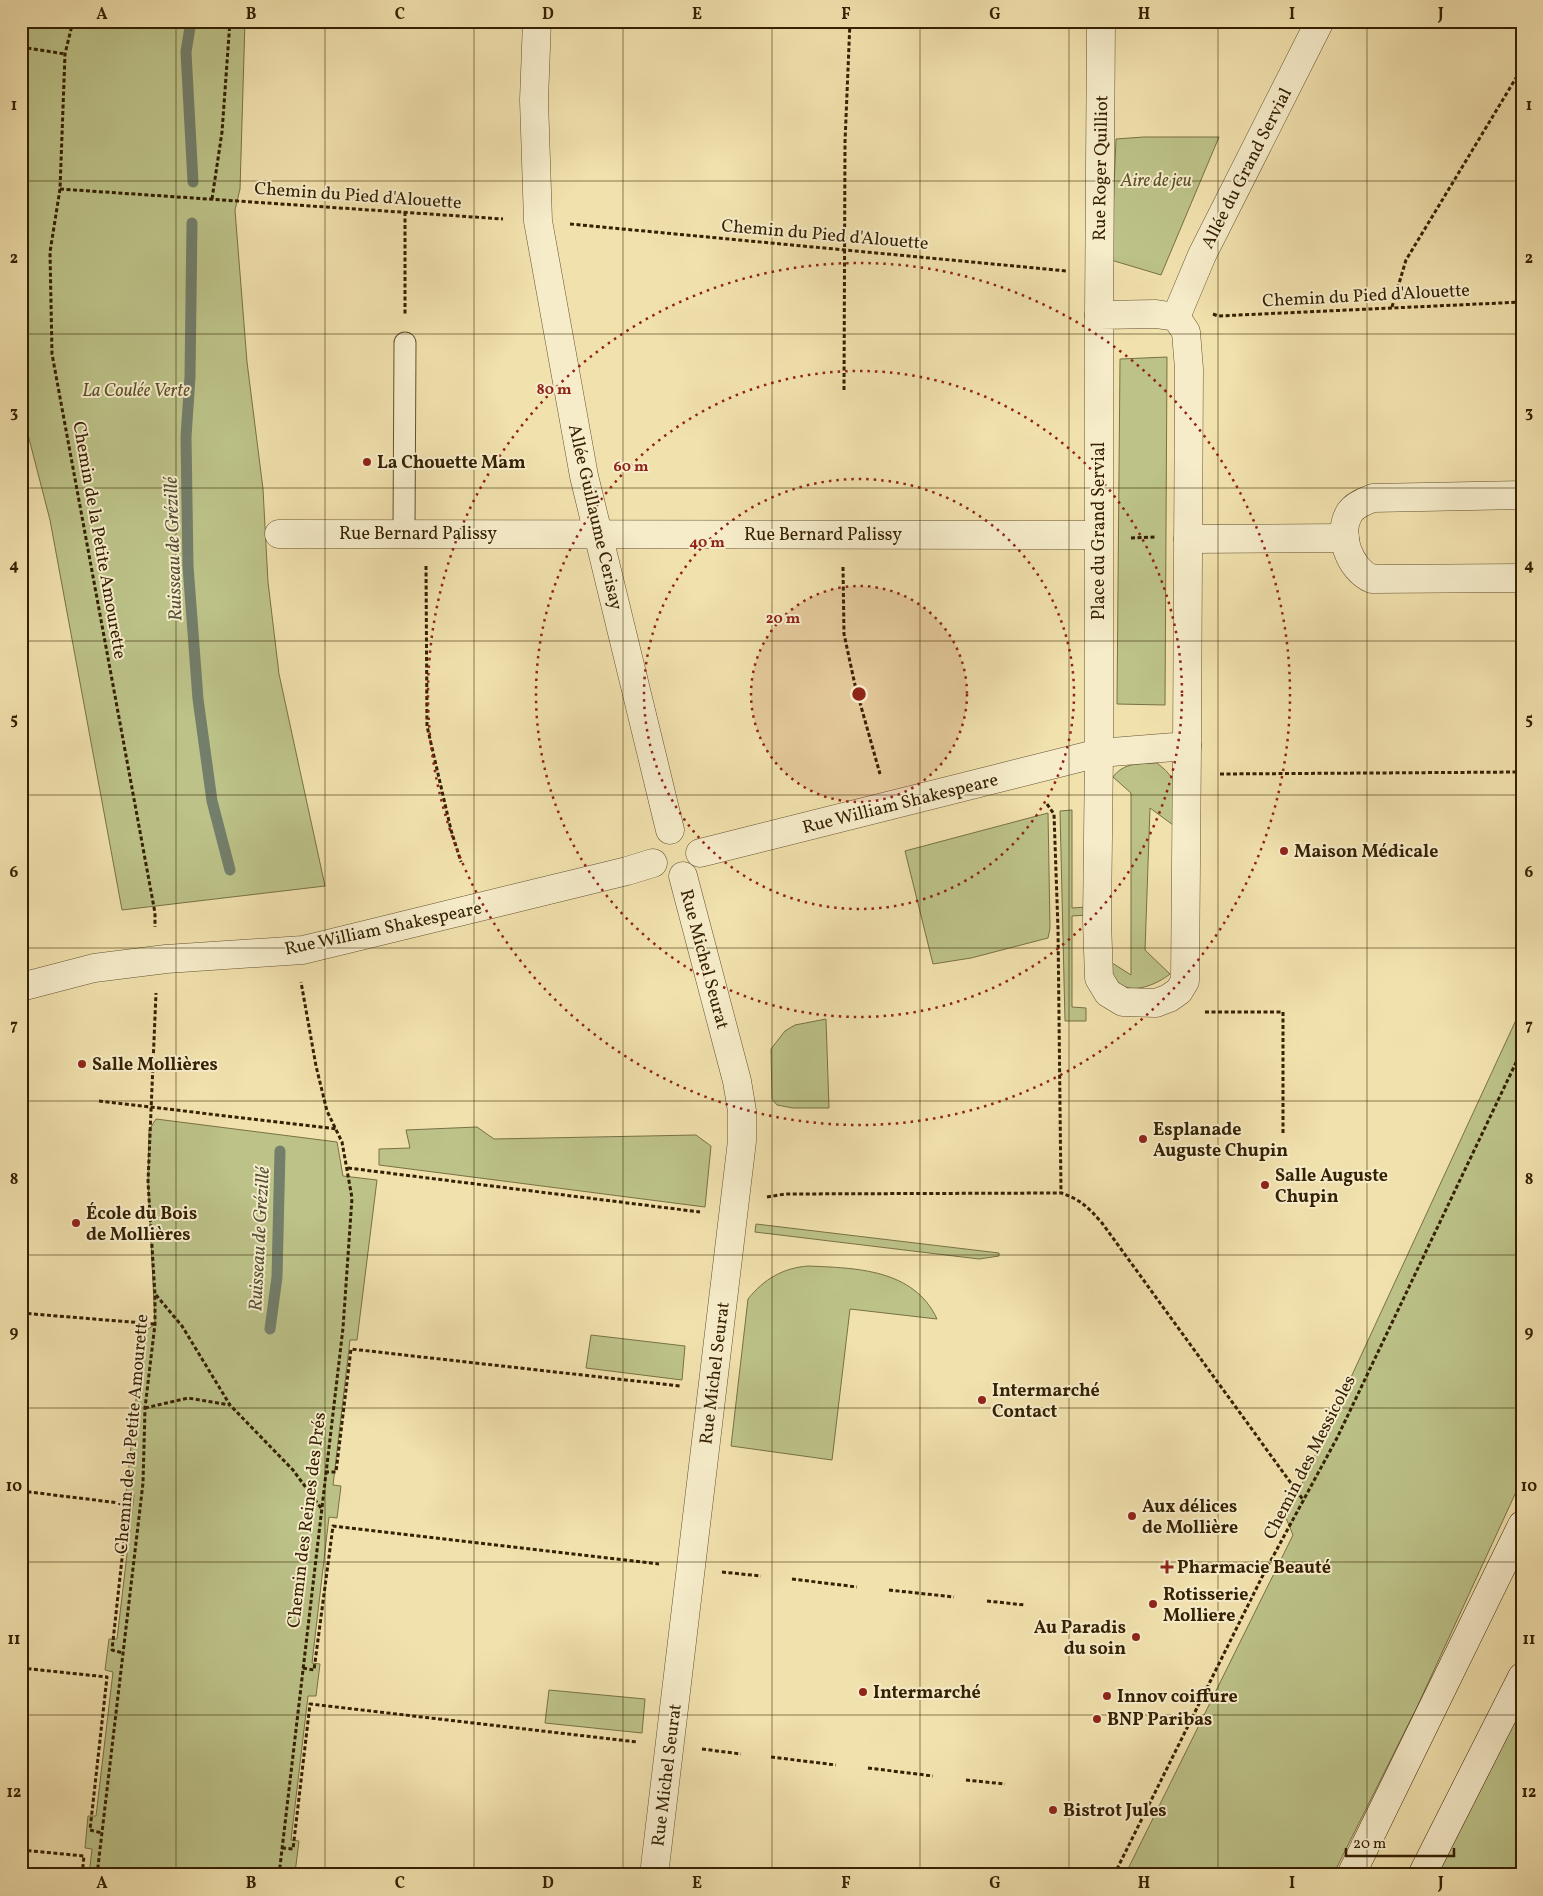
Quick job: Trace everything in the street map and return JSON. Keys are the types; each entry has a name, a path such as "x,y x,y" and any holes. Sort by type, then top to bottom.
{"street":[{"name":"Allée Guillaume Cerisay","path":"537,21 534,100 538,221 584,476 670,830"},
{"name":"Rue Roger Quilliot","path":"1099,315 1101,21"},
{"name":"Allée du Grand Servial","path":"1176,317 1202,255 1320,21"},
{"path":"1099,315 1156,314 1176,317 1186,332 1189,369 1175,538 1187,746 1185,981 1179,991 1169,998 1156,1003 1123,1002 1115,999 1100,978 1097,921 1099,753 1187,746"},
{"name":"Place du Grand Servial","path":"1099,315 1110,537 1099,753"},
{"path":"1522,496 1373,498 1361,502 1350,512 1345,538 1349,556 1355,567 1363,575 1372,579 1522,578"},
{"name":"Rue Bernard Palissy","path":"278,534 415,532 1110,537"},
{"path":"1175,538 1345,538"},
{"name":"Rue William Shakespeare","path":"700,853 1099,753"},
{"path":"670,830 687,832 698,845 700,853 692,871 675,878 666,876 658,871 653,863 652,849 658,837 670,830"},
{"name":"Rue William Shakespeare","path":"21,987 94,968 166,959 303,950 627,872 653,863"},
{"name":"Rue Michel Seurat","path":"654,1875 742,1141 742,1111 737,1081 683,876"},
{"path":"1351,1875 1522,1525"},
{"path":"1422,1875 1522,1677"}],"lane":[{"path":"405,343 415,532"}],"path":[{"name":"Chemin de la Petite Amourette","path":"73,21 65,54 60,189 50,252 52,354 155,913"},
{"path":"212,199 222,132 230,21"},
{"path":"844,390 845,142 850,21"},
{"path":"21,47 65,54"},
{"path":"1392,307 1406,260 1522,68"},
{"name":"Chemin du Pied d'Alouette","path":"60,189 503,219"},
{"path":"405,212 405,343"},
{"name":"Chemin du Pied d'Alouette","path":"570,224 1068,271"},
{"name":"Chemin du Pied d'Alouette","path":"1213,314 1218,316 1522,302"},
{"path":"415,532 427,726 451,830 461,862"},
{"path":"843,534 844,634 855,685 888,806"},
{"path":"1110,537 1175,538"},
{"path":"1216,774 1522,772"},
{"path":"1047,804 1054,814 1058,930 1061,1194"},
{"name":"Chemin des Reines des Prés","path":"278,1875 320,1508 343,1328 352,1198 348,1168 337,1129 327,1111 316,1066 300,980"},
{"name":"Chemin de la Petite Amourette","path":"97,1875 143,1484 145,1408 155,1324 148,1182 156,995"},
{"path":"1198,1012 1283,1012 1283,1133"},
{"name":"Chemin des Messicoles","path":"1114,1875 1263,1574 1304,1501 1341,1429 1522,1050"},
{"path":"99,1102 337,1129"},
{"path":"348,1168 704,1213"},
{"path":"760,1198 785,1194 1061,1194 1074,1197 1086,1205 1102,1223 1304,1501"},
{"path":"155,1295 182,1326 230,1405 293,1470 320,1508"},
{"path":"21,1312 155,1324"},
{"path":"325,1472 336,1472 351,1349 688,1387"},
{"path":"145,1408 188,1398 230,1405"},
{"path":"21,1491 128,1504 112,1650 123,1653"},
{"path":"303,1668 314,1670 333,1526 662,1564"},
{"path":"716,1571 761,1576"},
{"path":"792,1579 857,1586"},
{"path":"889,1590 954,1597"},
{"path":"987,1601 1025,1605"},
{"path":"21,1668 107,1676 90,1830 102,1833"},
{"path":"282,1848 294,1849 310,1704 640,1742"},
{"path":"695,1748 741,1754"},
{"path":"771,1757 836,1765"},
{"path":"868,1768 934,1776"},
{"path":"966,1780 1005,1784"},
{"path":"21,1850 84,1856 82,1875"}],"green space":[{"name":"La Coulée Verte","path":"21,21 245,21 240,189 235,210 247,362 263,489 268,582 279,674 325,886 122,910 50,520 26,427 21,399"},
{"name":"Aire de jeu","path":"1219,137 1161,275 1111,260 1116,139"},
{"path":"1167,357 1165,705 1117,704 1120,359"},
{"path":"1157,763 1166,770 1175,784 1176,797 1173,825 1150,808 1145,950 1170,974 1148,986 1129,988 1117,981 1106,959 1131,975 1131,793 1113,777 1127,766"},
{"path":"1072,810 1072,908 1087,907 1087,915 1072,916 1072,1007 1086,1008 1086,1021 1065,1021 1060,811"},
{"path":"1048,813 1050,928 1048,938 971,958 933,964 905,851"},
{"path":"1522,1007 1522,1479 1417,1707 1333,1875 1125,1875 1293,1535 1286,1518"},
{"path":"826,1019 829,1108 793,1108 777,1105 772,1099 771,1049 785,1031 795,1025"},
{"path":"156,1119 337,1142 343,1176 377,1180 357,1340 350,1340 333,1485 341,1486 337,1518 329,1517 312,1663 320,1664 316,1696 308,1696 291,1840 299,1841 295,1873 287,1872 287,1875 89,1875 92,1849 85,1848 88,1816 96,1816 113,1672 105,1670 109,1639 117,1639 134,1495 126,1493 143,1333 155,1324 148,1182 149,1130"},
{"path":"477,1127 494,1139 696,1135 711,1146 705,1207 379,1165 379,1149 410,1148 406,1130"},
{"path":"756,1224 999,1253 999,1256 979,1259 755,1232"},
{"path":"808,1266 864,1270 882,1274 914,1290 927,1302 937,1319 850,1309 832,1460 731,1446 748,1299 767,1280 790,1269"},
{"path":"591,1335 685,1346 682,1380 586,1368"},
{"path":"549,1690 645,1699 642,1733 545,1723"},
{"path":"1522,1695 1522,1875 1430,1875"}],"waterway":[{"name":"Ruisseau de Grézillé","path":"191,21 186,52 193,182"},
{"name":"Ruisseau de Grézillé","path":"192,223 190,377 186,437 188,566 198,699 212,801 230,870"},
{"name":"Ruisseau de Grézillé","path":"270,1329 277,1277 280,1151"}],"place":[{"name":"La Chouette Mam","path":"367,462"},
{"name":"Maison Médicale","path":"1284,851"},
{"name":"Salle Mollières","path":"82,1064"},
{"name":"Esplanade Auguste Chupin","path":"1143,1139"},
{"name":"Salle Auguste Chupin","path":"1265,1185"},
{"name":"École du Bois de Mollières","path":"76,1223"},
{"name":"Intermarché Contact","path":"982,1400"},
{"name":"Aux délices de Mollière","path":"1132,1516"},
{"name":"Pharmacie Beauté","path":"1167,1567"},
{"name":"Rotisserie Molliere","path":"1153,1604"},
{"name":"Au Paradis du soin","path":"1136,1637"},
{"name":"Intermarché","path":"863,1692"},
{"name":"Innov coiffure","path":"1107,1696"},
{"name":"BNP Paribas","path":"1097,1719"},
{"name":"Bistrot Jules","path":"1053,1810"}]}
